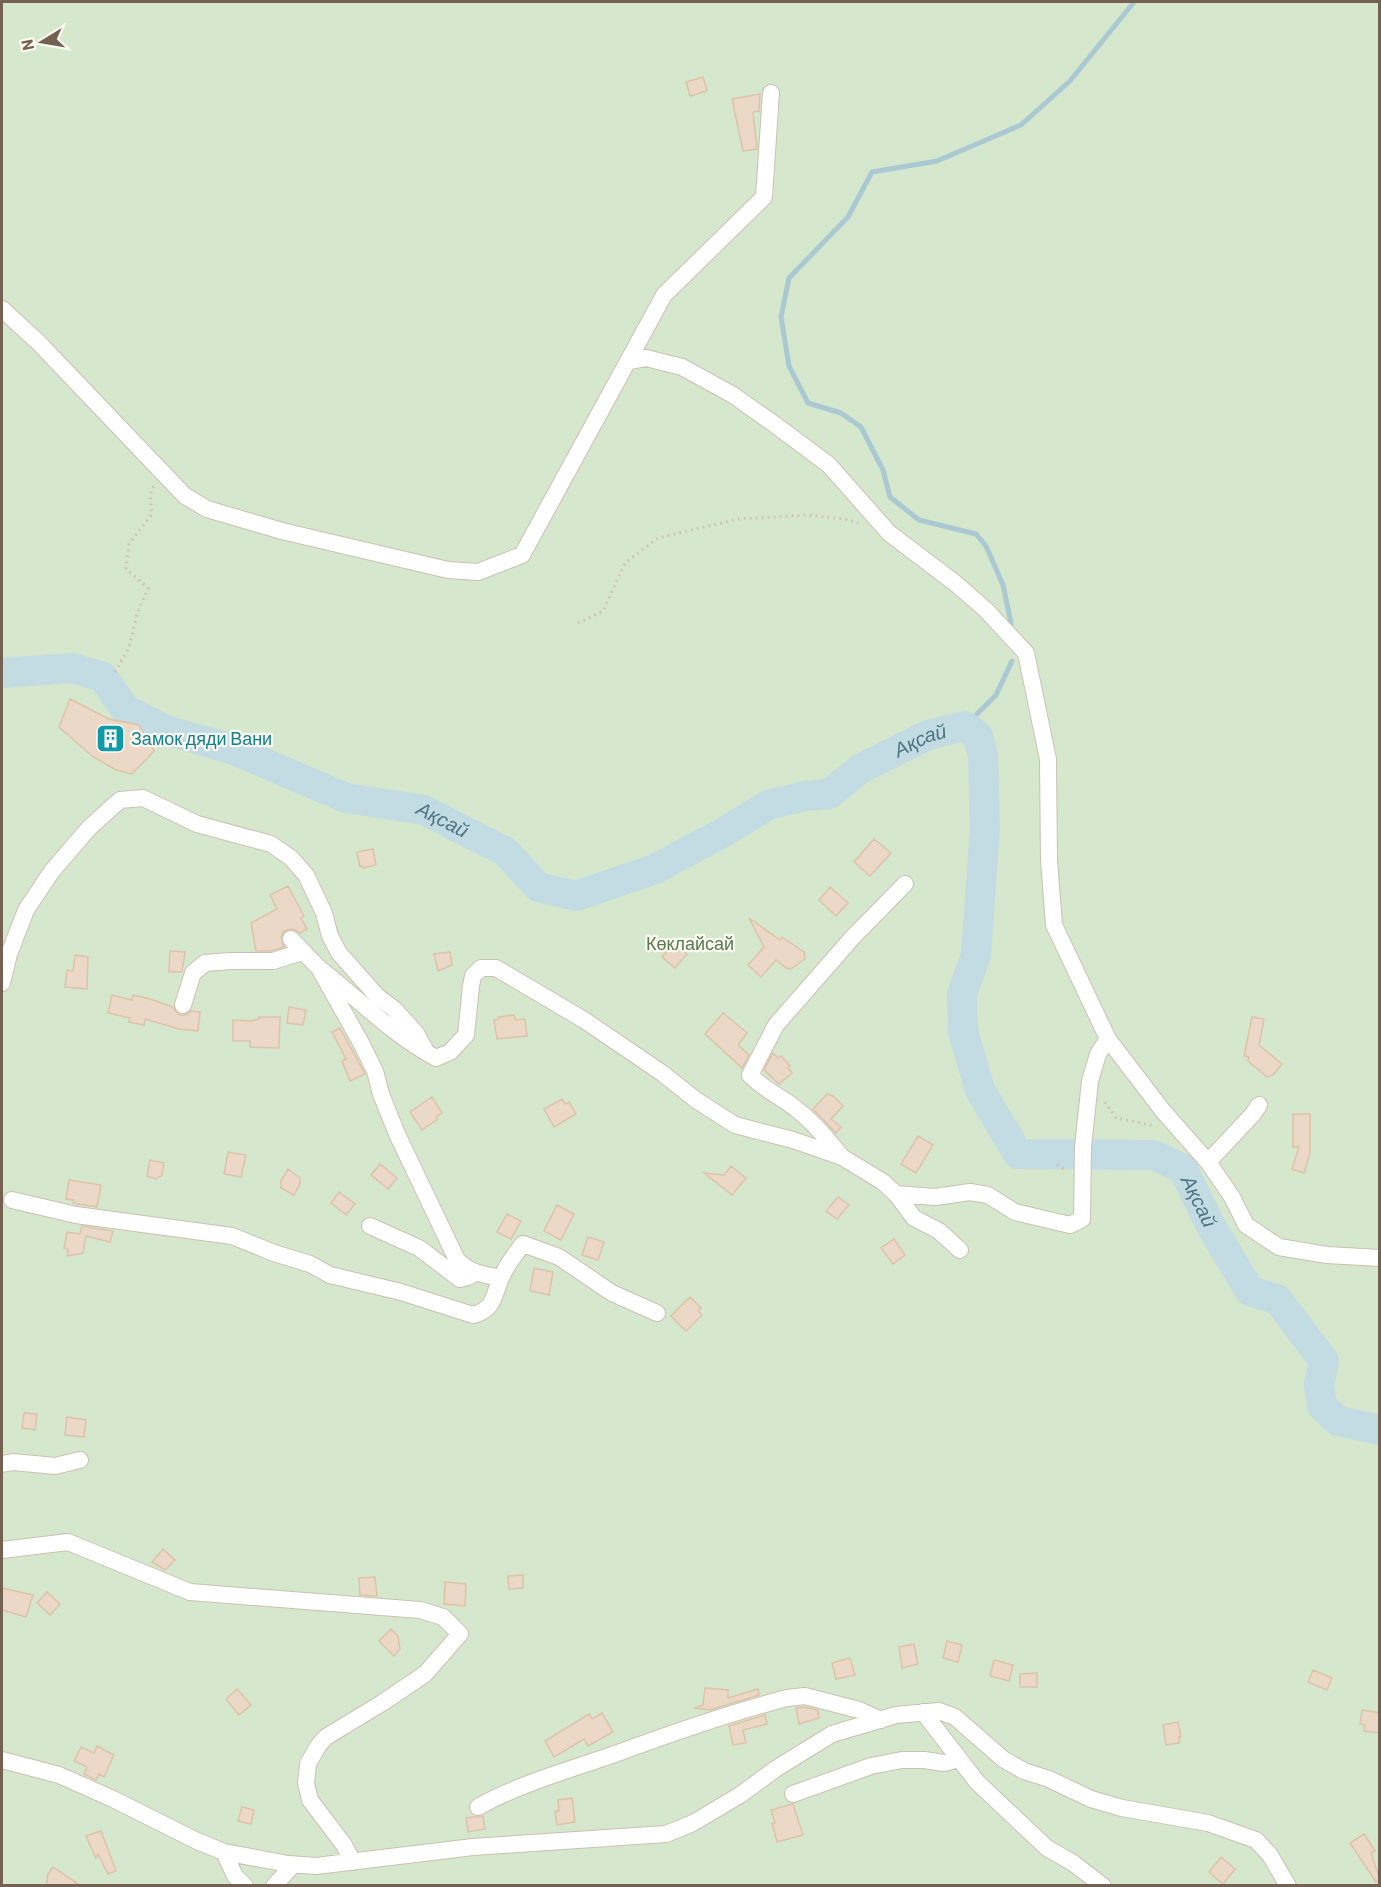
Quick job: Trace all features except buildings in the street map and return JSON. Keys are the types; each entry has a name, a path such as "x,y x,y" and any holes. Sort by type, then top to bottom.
{"street":[{"path":"2,309 38,342 184,496 207,509 282,531 365,551 448,570 478,572 522,555 664,295 764,196 771,93"},
{"path":"629,361 646,358 682,367 733,395 829,465 889,533 955,583 986,610 1026,653 1048,759 1049,860 1054,925 1108,1039 1181,1132 1208,1162 1232,1197 1246,1226 1279,1247 1327,1255 1380,1258"},
{"path":"2,983 9,954 26,910 52,871 89,828 120,800 143,798 197,824 271,844 291,858 306,874 339,953 377,996 394,1009 416,1033 428,1054"},
{"path":"842,1157 829,1140 801,1113 750,1075 776,1025 852,938 905,884"},
{"path":"183,1005 193,973 205,963 273,961 296,946 390,1029 436,1058 450,1052 466,1035 468,1002 473,976 481,968 496,969 584,1020 662,1072 696,1100 735,1125 793,1140 842,1157 883,1182 896,1194 914,1218 939,1231 960,1250"},
{"path":"319,968 375,1071 381,1094 397,1134 457,1260 467,1270 501,1278"},
{"path":"896,1194 935,1197 970,1192 988,1195 1015,1212 1070,1225 1082,1219 1083,1147 1090,1081 1098,1054 1108,1039"},
{"path":"1208,1162 1259,1105"},
{"path":"12,1200 76,1215 232,1236 274,1253 310,1264 330,1275 400,1292 473,1315 483,1313 490,1305 501,1278 522,1244 559,1257 612,1293 657,1313"},
{"path":"370,1226 419,1248 460,1279 475,1273"},
{"path":"2,1464 13,1462 55,1466 80,1460"},
{"path":"2,1550 68,1542 190,1592 420,1610 443,1617 460,1634 424,1674 326,1737 308,1764 306,1783 310,1800 354,1862"},
{"path":"478,1806 571,1768 655,1738 787,1698 805,1696 859,1710 881,1720"},
{"path":"2,1760 59,1774 113,1798 196,1841 224,1852 293,1865 316,1866 473,1847 666,1834 693,1823 740,1795 777,1768 832,1734 896,1715 939,1710 955,1717 1003,1759 1024,1771 1049,1779 1091,1799 1122,1808 1208,1823 1256,1840 1270,1854 1288,1886"},
{"path":"923,1712 977,1782 1047,1848 1073,1863 1103,1886"},
{"path":"793,1794 872,1766 902,1760 944,1763 958,1759"},
{"path":"224,1852 235,1876 245,1886"},
{"path":"274,1886 293,1865"}],"path":[{"path":"116,672 129,648 137,614 148,588 126,569 129,544 152,514 150,495 161,471"},
{"path":"578,623 603,611 625,562 658,538 738,519 808,515 844,519 889,533"},
{"path":"1090,1081 1116,1118 1181,1132"}],"green space":[{"name":"Көклайсай","path":"2,2 1379,2 1379,1885 2,1886"}],"waterway":[{"path":"1011,623 1003,585 986,546 976,534 919,520 890,497 883,470 861,427 841,413 808,403 789,366 781,317 789,278 848,217 872,172 937,161 1021,125 1070,81 1134,2"},
{"path":"965,726 996,695 1012,661"},
{"name":"Ақсай","path":"2,673 72,668 103,677 125,709 168,731 229,748 346,798 424,810 506,852 538,887 576,896 655,869 724,832 768,805 805,796 829,794 860,769 928,735 965,726 978,736 983,755 985,827 976,955 962,994 963,1031 980,1090 1018,1154 1154,1155 1183,1169 1212,1228 1250,1291 1277,1299 1324,1361 1319,1385 1322,1406 1338,1421 1380,1430"}],"place":[{"name":"Замок дяди Вани","path":"110,739"}]}
